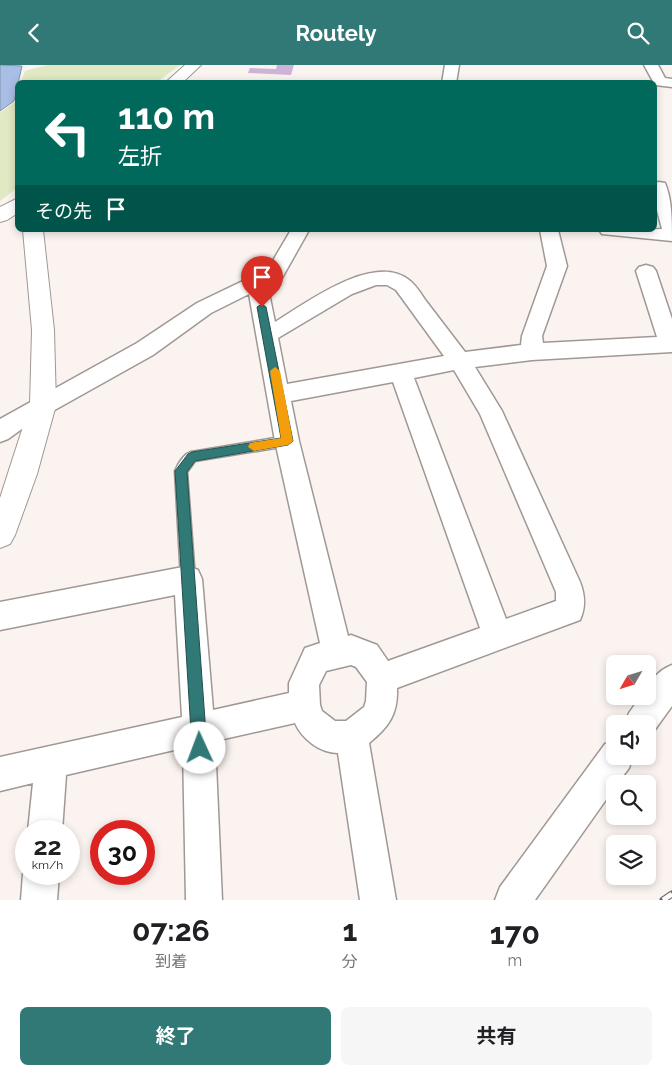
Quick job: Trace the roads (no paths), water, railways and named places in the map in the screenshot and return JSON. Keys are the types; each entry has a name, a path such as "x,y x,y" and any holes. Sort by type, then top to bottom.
{"street":[{"path":"176,80 194,65"},
{"path":"450,80 452,65"},
{"path":"651,65 660,83 672,83"},
{"path":"651,232 672,233 662,187"},
{"path":"0,216 15,205"},
{"path":"0,535 23,474 44,405 43,330 33,232"},
{"path":"0,432 18,419 145,349 204,308 275,273 299,232"},
{"path":"532,352 532,337 556,266 549,232"},
{"path":"280,395 460,361 532,352 671,344 646,271"},
{"path":"267,335 356,285 372,279 390,279 403,285 460,361 490,411 570,592 570,610 382,678"},
{"path":"254,284 259,293 288,441 337,653"},
{"path":"401,372 498,636"},
{"path":"0,615 188,579 199,729 204,900"},
{"path":"352,650 366,656 382,678 382,703 375,718 352,737 330,737 311,722 304,705 304,683 316,659 352,650"},
{"path":"647,715 672,680"},
{"path":"0,774 304,705"},
{"path":"352,737 378,900"},
{"path":"46,820 51,762"},
{"path":"513,900 610,765"},
{"path":"39,900 40,885"}],"lane":[{"path":"188,579 181,471 192,457 288,441"}],"water":[{"path":"0,65 22,66 19,80 15,80 14,101 0,111"}],"railway":[{"path":"663,900 672,894"}]}
